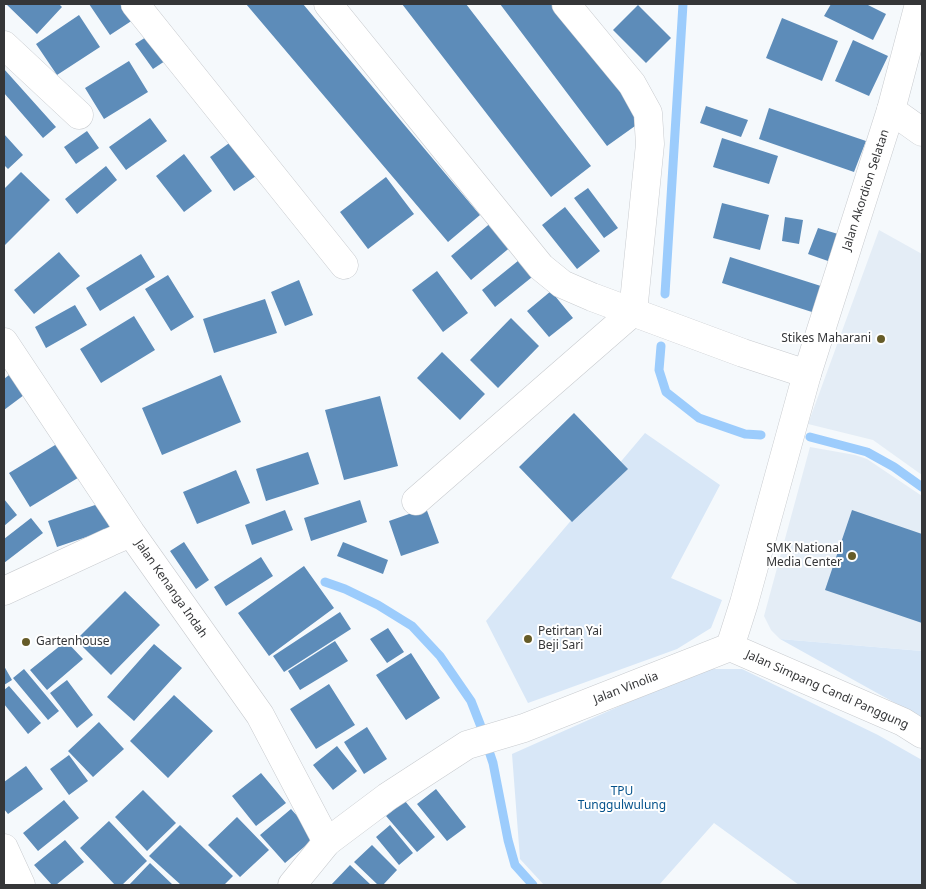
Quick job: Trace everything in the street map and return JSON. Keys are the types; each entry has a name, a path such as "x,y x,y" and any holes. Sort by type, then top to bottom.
{"street":[{"path":"135,4 344,265"},
{"path":"328,4 541,267 562,284 633,312 807,374 730,648"},
{"path":"416,501 633,312 650,144 648,113 632,84 566,4"},
{"name":"Jalan Akordion Selatan","path":"807,374 891,110 920,4"},
{"path":"4,45 79,115"},
{"path":"891,110 922,132"},
{"name":"Jalan Kenanga Indah","path":"4,342 131,533 260,714 327,842"},
{"path":"4,591 131,533"},
{"name":"Jalan Vinolia","path":"292,885 327,842 386,797 467,745 524,728 730,648"},
{"name":"Jalan Simpang Candi Panggung","path":"730,648 903,722 922,734"},
{"path":"4,848 22,885"}],"shaded area":[{"name":"Stikes Maharani","path":"879,230 922,254 922,475 873,440 808,424"},
{"name":"SMK National Media Center","path":"810,447 867,459 922,496 922,651 780,639 771,630 764,616"}],"green space":[{"path":"645,433 720,485 671,578 722,600 711,628 677,649 528,703 486,621"},
{"path":"780,639 922,651 922,718"},
{"name":"TPU Tunggulwulung","path":"703,669 742,669 878,735 922,760 922,885 799,885 714,823 659,885 544,885 520,859 512,754"}],"building":[{"path":"6,4 59,4 62,7 37,34"},
{"path":"89,4 131,4 139,16 110,35"},
{"path":"246,4 303,4 480,215 448,242"},
{"path":"402,4 466,4 591,166 551,197"},
{"path":"500,4 555,4 642,121 607,146"},
{"path":"831,4 866,4 886,14 873,40 824,16"},
{"path":"638,5 671,38 646,63 613,30"},
{"path":"79,15 100,47 57,75 36,44"},
{"path":"782,18 838,41 822,81 766,58"},
{"path":"154,32 171,57 153,69 135,44"},
{"path":"853,40 888,56 869,96 835,81"},
{"path":"129,61 148,92 104,119 85,88"},
{"path":"4,69 56,127 43,138 4,93"},
{"path":"706,106 748,120 741,137 700,123"},
{"path":"769,108 866,141 854,172 759,139"},
{"path":"150,118 167,141 126,170 109,147"},
{"path":"87,131 99,148 76,164 64,147"},
{"path":"4,134 23,155 8,169 4,165"},
{"path":"722,138 778,156 769,184 713,167"},
{"path":"232,141 256,176 234,191 210,157"},
{"path":"184,154 212,191 184,212 156,176"},
{"path":"106,166 117,180 77,214 65,199"},
{"path":"21,172 50,200 4,246 4,189"},
{"path":"386,177 414,214 368,249 340,212"},
{"path":"588,188 618,228 604,238 574,198"},
{"path":"722,203 769,215 760,250 713,238"},
{"path":"565,207 600,251 577,269 542,225"},
{"path":"785,217 803,220 799,244 782,241"},
{"path":"493,221 513,245 471,280 451,256"},
{"path":"818,228 838,234 828,261 808,254"},
{"path":"59,252 80,276 34,314 14,290"},
{"path":"529,252 542,269 495,307 482,290"},
{"path":"141,254 155,277 100,311 86,288"},
{"path":"730,257 824,287 815,313 722,283"},
{"path":"437,271 468,313 443,332 412,290"},
{"path":"168,275 194,317 171,331 145,289"},
{"path":"299,280 313,315 285,326 271,292"},
{"path":"551,291 573,318 549,337 527,311"},
{"path":"265,299 277,333 214,353 203,319"},
{"path":"75,305 87,325 46,348 35,327"},
{"path":"134,316 155,350 101,383 80,349"},
{"path":"511,318 539,346 498,388 470,360"},
{"path":"442,352 485,394 460,420 417,378"},
{"path":"9,375 24,395 4,410 4,379"},
{"path":"221,375 241,422 162,455 142,408"},
{"path":"380,396 398,466 344,480 325,410"},
{"path":"574,413 628,469 572,522 519,467"},
{"path":"65,439 86,473 30,507 9,473"},
{"path":"308,452 319,484 266,501 256,469"},
{"path":"236,470 250,503 197,524 183,492"},
{"path":"4,499 17,515 4,526"},
{"path":"360,500 367,522 311,541 304,518"},
{"path":"101,503 110,529 57,547 48,521"},
{"path":"426,508 439,543 401,556 389,521"},
{"path":"285,510 293,530 252,545 245,525"},
{"path":"852,510 922,534 922,623 825,590"},
{"path":"31,518 43,533 4,563 4,539"},
{"path":"184,542 209,580 196,589 170,551"},
{"path":"343,542 388,560 383,574 337,556"},
{"path":"261,557 273,576 226,606 214,587"},
{"path":"304,566 334,608 269,656 238,613"},
{"path":"125,591 160,625 111,675 76,640"},
{"path":"340,612 351,629 284,672 273,656"},
{"path":"388,628 404,652 387,663 370,639"},
{"path":"66,641 83,659 47,690 30,670"},
{"path":"335,641 348,661 300,690 288,671"},
{"path":"154,644 182,668 134,721 107,697"},
{"path":"411,653 440,698 406,720 376,675"},
{"path":"4,666 12,680 4,685"},
{"path":"24,669 59,711 48,720 13,678"},
{"path":"67,680 93,715 77,728 50,693"},
{"path":"329,684 355,725 316,749 290,709"},
{"path":"9,686 41,723 28,734 4,704 4,690"},
{"path":"174,695 213,731 168,778 130,741"},
{"path":"99,722 124,749 93,777 68,751"},
{"path":"367,727 387,759 364,774 344,742"},
{"path":"337,746 357,771 333,790 313,765"},
{"path":"69,755 88,781 69,795 50,769"},
{"path":"26,766 43,789 8,814 4,809 4,782"},
{"path":"261,773 286,803 256,826 232,796"},
{"path":"436,789 466,827 447,841 417,804"},
{"path":"143,790 176,823 147,851 115,817"},
{"path":"64,800 79,818 38,851 23,833"},
{"path":"405,801 435,837 417,852 386,816"},
{"path":"291,809 316,837 285,863 260,835"},
{"path":"237,817 269,850 240,877 208,845"},
{"path":"109,821 147,861 122,885 115,885 80,848"},
{"path":"180,825 233,876 224,885 181,885 149,856"},
{"path":"390,825 413,853 399,865 376,837"},
{"path":"65,840 84,862 56,885 52,885 34,865"},
{"path":"372,845 397,870 383,885 378,885 354,862"},
{"path":"150,863 173,885 129,885"},
{"path":"350,865 371,885 331,885"}],"waterway":[{"path":"665,294 683,4"},
{"path":"661,346 659,370 666,392 699,418 745,434 761,435"},
{"path":"810,437 867,452 894,467 922,487"},
{"path":"325,582 345,589 378,605 412,626 440,656 471,701 493,763 508,840 515,865 533,885"}],"place":[{"name":"Stikes Maharani","path":"881,339"},
{"name":"SMK National Media Center","path":"852,556"},
{"name":"Petirtan Yai Beji Sari","path":"528,639"},
{"name":"Gartenhouse","path":"26,642"}]}
